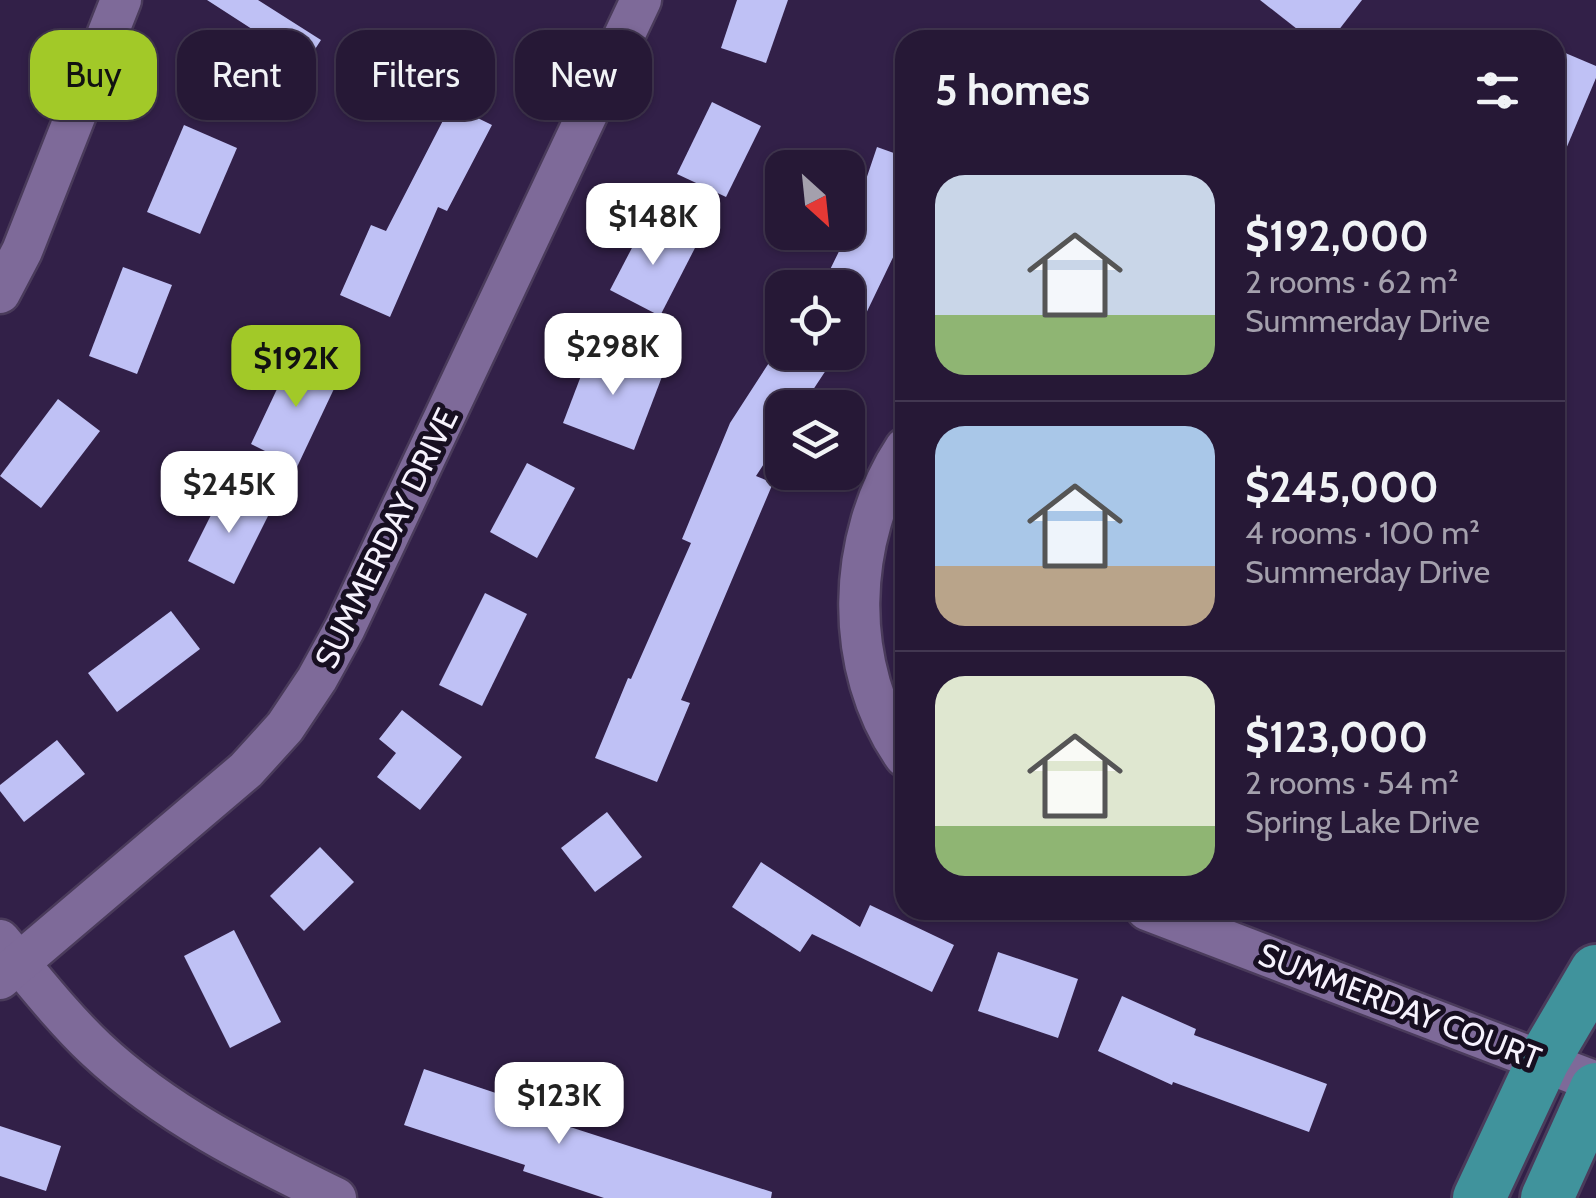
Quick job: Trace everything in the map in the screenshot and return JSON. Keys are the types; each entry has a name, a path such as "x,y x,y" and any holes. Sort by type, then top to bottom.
{"main road":[{"path":"1480,1198 1543,1061 1596,972"},
{"path":"1547,1198 1596,1090"}],"street":[{"path":"0,293 22,251 122,0"},
{"name":"SUMMERDAY DRIVE","path":"6,961 246,770 284,727 317,679 345,628 641,0"},
{"path":"895,468 875,508 863,554 860,626 875,697 895,737"},
{"name":"SUMMERDAY COURT","path":"1173,920 1596,1082"},
{"path":"6,961 94,1047 179,1113 262,1162 336,1198"}],"building":[{"path":"207,0 258,0 305,30 253,30"},
{"path":"737,0 788,0 766,63 721,48"},
{"path":"1260,0 1362,0 1339,30 1298,30"},
{"path":"1565,53 1596,66 1596,78 1565,151"},
{"path":"712,102 761,126 726,197 677,174"},
{"path":"443,120 482,120 492,125 447,211 438,207 390,317 340,295 371,225 386,231"},
{"path":"184,125 237,148 200,234 147,212"},
{"path":"877,147 895,153 895,253 865,316 865,270 830,270 840,250 865,250 865,183"},
{"path":"646,221 696,246 660,316 610,290"},
{"path":"123,267 172,285 137,374 89,356"},
{"path":"592,347 663,374 634,450 563,423"},
{"path":"294,353 341,374 297,467 251,444"},
{"path":"765,369 826,370 813,390 765,390 765,462 756,476 765,480 765,490 770,490 681,700 690,703 657,782 595,758 691,543 682,539 730,423"},
{"path":"58,399 100,431 41,508 0,476"},
{"path":"527,463 575,488 537,558 490,532"},
{"path":"224,489 270,512 234,584 188,561"},
{"path":"485,593 527,614 482,706 439,685"},
{"path":"171,611 200,649 117,712 88,673"},
{"path":"402,710 462,757 420,810 377,777 396,753 379,739"},
{"path":"57,740 85,774 24,822 0,791 0,785"},
{"path":"607,812 642,857 595,892 561,848"},
{"path":"320,847 354,882 304,931 270,896"},
{"path":"761,862 860,927 870,905 954,945 932,992 812,934 800,952 732,907"},
{"path":"234,930 281,1022 230,1048 184,956"},
{"path":"998,952 1078,979 1058,1038 978,1011"},
{"path":"1122,996 1196,1029 1194,1035 1327,1084 1309,1132 1173,1082 1172,1085 1098,1051"},
{"path":"424,1069 511,1098 508,1107 772,1192 771,1198 604,1198 523,1171 525,1165 404,1125"},
{"path":"0,1126 61,1146 46,1191 0,1176"}]}
